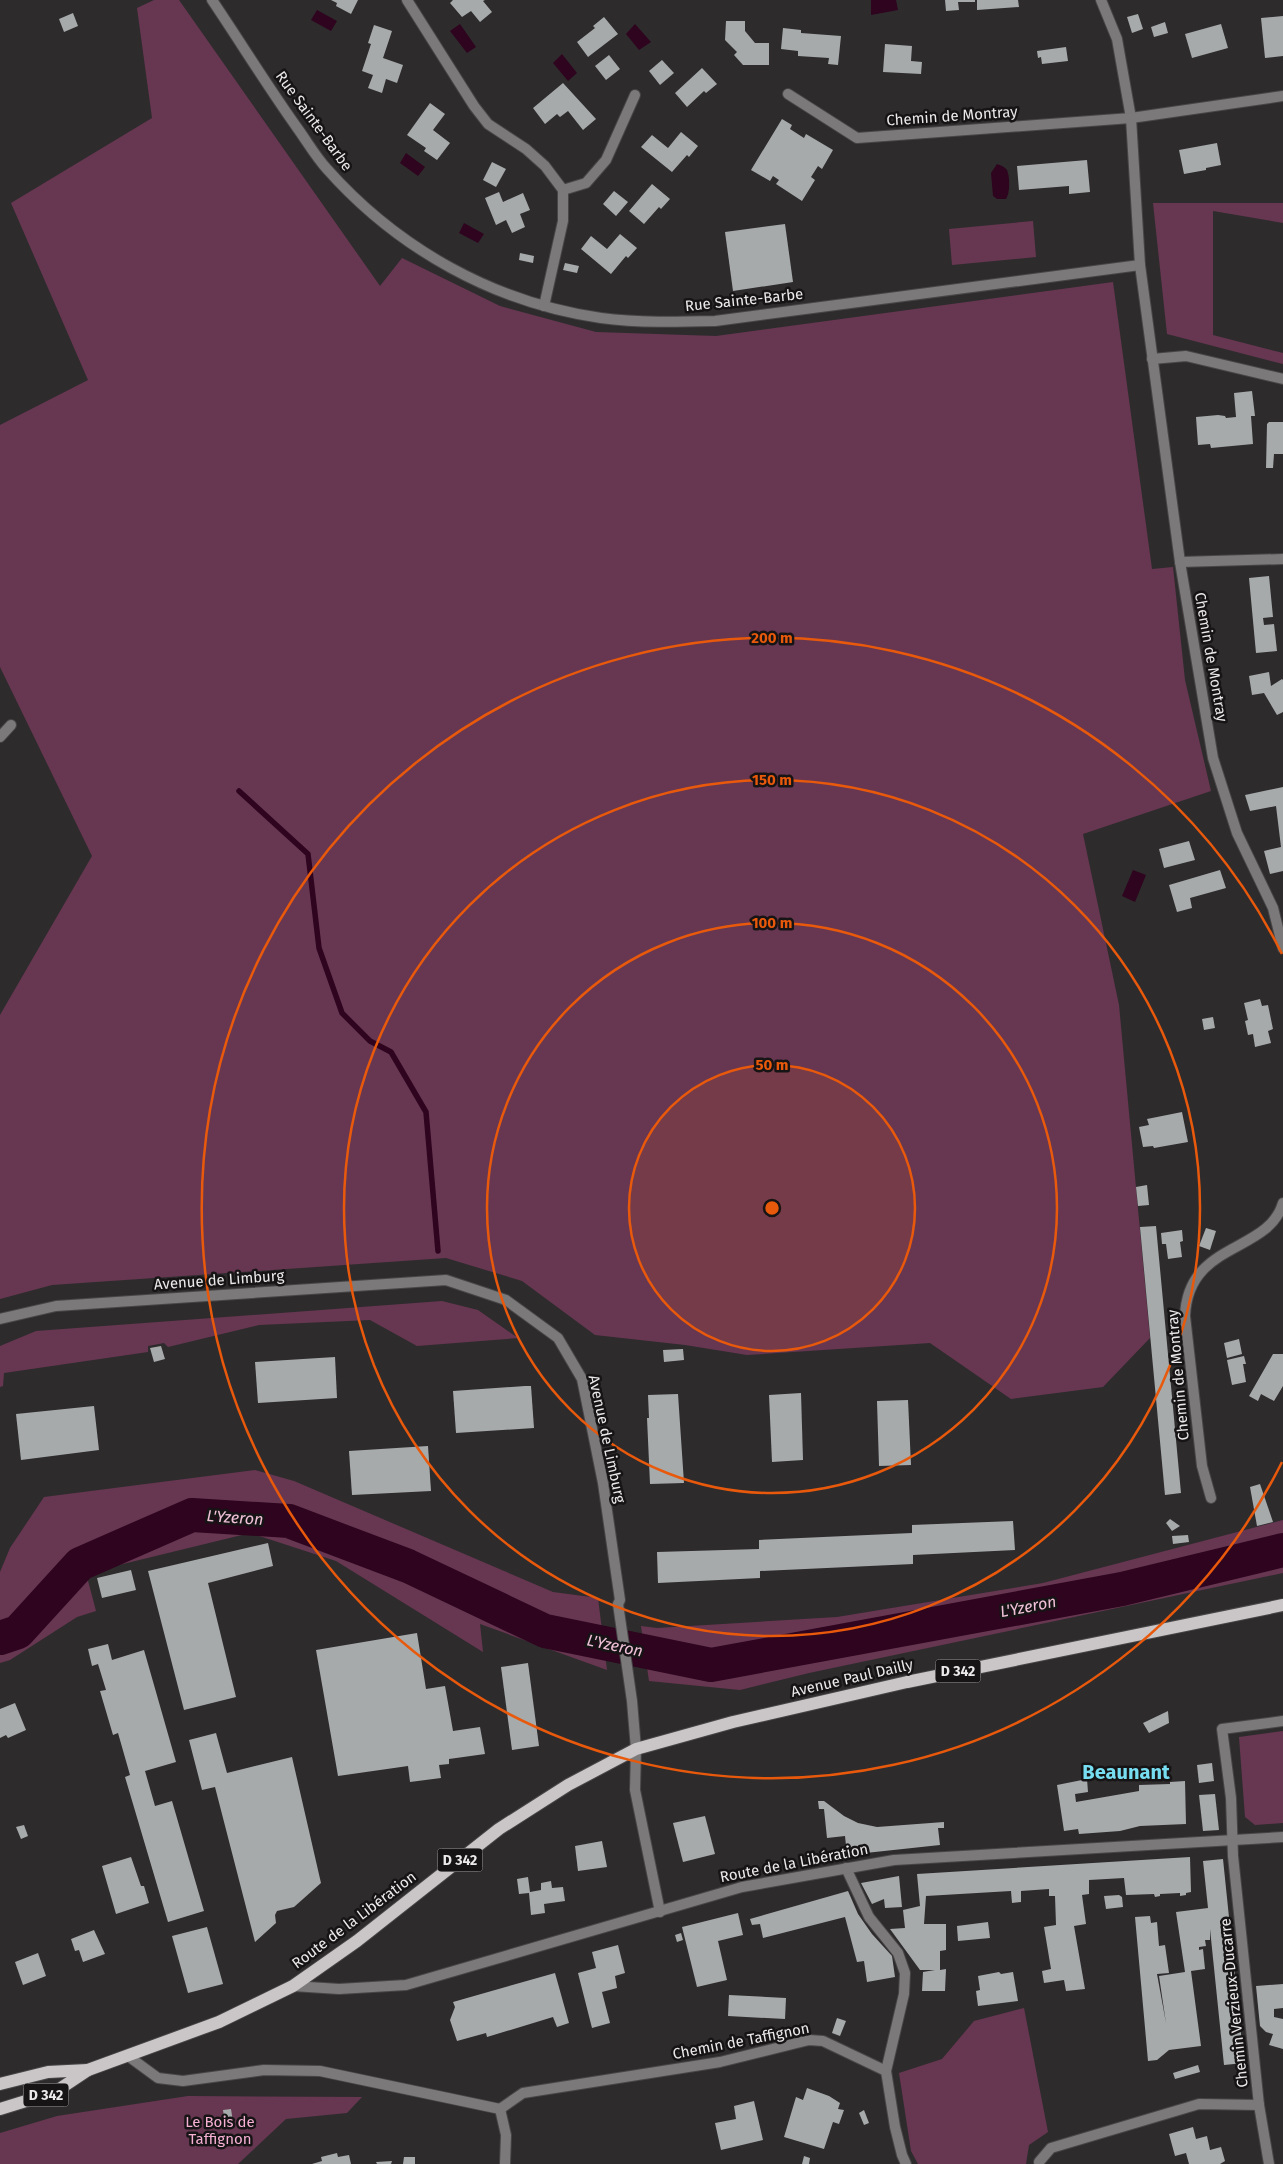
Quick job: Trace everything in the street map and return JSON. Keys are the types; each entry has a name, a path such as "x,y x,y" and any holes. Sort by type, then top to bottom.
{"main road":[{"name":"Avenue Paul Dailly","path":"636,1749 733,1722 915,1680 1283,1605"},
{"name":"Route de la Libération","path":"0,2109 55,2092 88,2070 219,2022 293,1986 357,1942 499,1829 568,1785 636,1749"},
{"name":"Route de la Libération","path":"0,2084 48,2072 88,2070"}],"street":[{"name":"Rue Sainte-Barbe","path":"212,0 283,108 326,168 358,201 392,231 462,274 506,295 544,306 600,318 651,323 715,322 1140,265"},
{"path":"407,0 474,106 488,124 545,166 563,190 563,220 544,306"},
{"name":"Chemin de Montray","path":"1101,0 1117,39 1131,118 1140,265 1152,359 1180,562 1213,758 1237,833 1273,908 1283,948"},
{"name":"Chemin de Montray","path":"788,94 857,138 1131,118 1283,96"},
{"path":"563,190 586,183 606,160 636,95"},
{"path":"1152,359 1186,356 1283,379"},
{"path":"1180,562 1283,559"},
{"path":"0,737 11,725"},
{"name":"Chemin de Montray","path":"1211,1498 1202,1466 1185,1316 1186,1302 1190,1288 1197,1276 1220,1256 1266,1228 1277,1218 1283,1203"},
{"name":"Avenue de Limburg","path":"0,1319 56,1306 446,1280 506,1300 558,1338 582,1379 604,1492 620,1600 618,1604 630,1686 636,1749 635,1790 660,1912"},
{"name":"Chemin Verzieux-Ducarre","path":"1269,2164 1259,2105 1233,1856 1231,1798 1222,1730 1283,1721"},
{"name":"Route de la Libération","path":"293,1986 339,1989 406,1986 742,1887 846,1868 929,1858 1233,1838 1283,1837"},
{"path":"846,1868 868,1917 898,1954 905,1973 904,1994 886,2070 895,2127 906,2164"},
{"name":"Chemin de Taffignon","path":"500,2109 522,2093 720,2062 809,2040 823,2041 886,2070"},
{"path":"128,2056 158,2078 183,2081 264,2070 320,2072 500,2109 506,2135 505,2164"},
{"path":"1039,2162 1051,2148 1199,2104 1259,2105"}],"green space":[{"path":"154,0 179,0 380,286 402,258 500,306 596,332 716,336 1113,282 1152,569 1173,567 1185,680 1211,791 1083,834 1119,1005 1150,1338 1103,1387 1011,1399 930,1343 747,1355 685,1345 595,1335 522,1281 446,1258 52,1285 0,1299 0,1015 92,856 0,667 0,425 88,380 11,203 152,118 137,8"},
{"path":"1153,203 1283,203 1283,223 1213,211 1213,335 1283,353 1283,364 1167,334"},
{"path":"1033,221 1036,257 952,265 949,229"},
{"path":"442,1301 478,1310 518,1338 417,1346 370,1320 259,1325 168,1347 164,1343 148,1346 148,1352 4,1373 3,1386 0,1387 0,1346 36,1331"},
{"path":"255,1470 294,1481 553,1592 598,1598 607,1670 480,1624 483,1652 336,1561 250,1533 86,1573 96,1611 77,1617 10,1660 0,1663 0,1572 10,1548 44,1497"},
{"path":"1283,1520 1283,1573 809,1673 740,1690 649,1681 641,1626 657,1628 837,1617 1043,1583"},
{"path":"1283,1731 1283,1823 1255,1825 1245,1817 1239,1737"},
{"path":"1024,2008 1048,2132 1029,2145 1026,2164 918,2164 911,2151 899,2073 942,2059 974,2021"},
{"name":"Le Bois de Taffignon","path":"188,2096 362,2097 347,2113 286,2119 238,2164 0,2164 0,2133 57,2116"}],"shaded area":[{"path":"871,0 896,0 898,10 871,15"},
{"path":"317,10 337,21 331,31 311,20"},
{"path":"460,24 476,47 467,53 450,31"},
{"path":"635,24 651,42 639,50 626,34"},
{"path":"562,54 577,73 568,81 553,63"},
{"path":"406,153 425,167 418,176 400,163"},
{"path":"997,164 1005,168 1008,173 1009,189 1006,199 997,199 993,196 991,173"},
{"path":"464,223 484,234 478,243 459,233"},
{"path":"1133,870 1146,875 1135,902 1122,896"}],"building":[{"path":"331,0 358,0 351,14 336,6 337,3"},
{"path":"453,0 485,0 483,1 492,12 480,22 471,11 462,17 450,3"},
{"path":"945,0 975,0 975,2 958,2 959,10 946,11"},
{"path":"977,0 1018,0 1019,7 977,10"},
{"path":"73,13 78,26 64,32 59,19"},
{"path":"1138,14 1143,29 1132,33 1127,17"},
{"path":"1283,16 1283,56 1265,58 1261,18"},
{"path":"604,17 618,34 588,57 577,42 595,28 593,26"},
{"path":"726,21 745,21 745,31 755,43 769,43 769,65 743,65 734,55 737,52 725,40"},
{"path":"1165,22 1168,33 1154,37 1151,27"},
{"path":"1221,24 1228,48 1192,58 1185,34"},
{"path":"374,25 392,31 383,58 403,65 397,83 386,79 382,93 368,88 373,75 362,71 371,44 368,43"},
{"path":"783,28 801,30 801,33 841,36 838,65 828,64 829,58 798,56 798,51 781,49"},
{"path":"885,44 912,46 911,61 922,62 921,74 883,72"},
{"path":"1066,47 1068,61 1042,64 1041,57 1038,58 1037,51"},
{"path":"609,55 620,69 606,80 595,66"},
{"path":"662,60 674,73 660,85 649,71"},
{"path":"702,68 717,84 706,93 704,91 687,107 675,93"},
{"path":"563,83 596,119 583,130 568,111 560,117 557,114 545,124 533,108"},
{"path":"430,103 445,114 433,130 450,143 437,160 424,151 426,148 407,135"},
{"path":"782,119 792,125 790,129 804,138 806,134 833,150 822,169 818,166 811,177 815,180 802,201 776,184 779,180 773,176 770,181 751,170"},
{"path":"681,132 698,146 672,172 641,147 652,135 668,148"},
{"path":"1217,143 1221,165 1184,174 1179,150"},
{"path":"1087,160 1090,192 1069,194 1069,186 1019,190 1017,166"},
{"path":"492,162 506,169 496,187 483,180"},
{"path":"652,184 670,199 661,209 659,207 644,224 629,211"},
{"path":"614,191 628,202 616,216 603,204"},
{"path":"499,192 503,202 523,193 530,210 520,214 525,227 512,233 506,220 496,225 485,198"},
{"path":"785,224 793,282 733,291 725,232"},
{"path":"620,234 637,248 628,258 626,256 611,274 581,249 591,236 607,249"},
{"path":"520,253 534,256 533,263 519,260"},
{"path":"565,263 579,266 577,273 563,270"},
{"path":"1252,391 1255,416 1251,416 1253,444 1211,448 1210,444 1198,445 1196,417 1218,415 1225,416 1226,418 1236,417 1234,393"},
{"path":"1269,422 1283,422 1283,454 1274,454 1273,468 1266,468 1267,424"},
{"path":"1269,576 1273,617 1263,618 1264,625 1274,624 1277,651 1256,653 1249,578"},
{"path":"1269,672 1271,686 1283,680 1283,712 1277,715 1264,693 1252,695 1249,676"},
{"path":"1283,787 1283,871 1270,874 1264,851 1281,847 1276,806 1250,811 1245,795"},
{"path":"1189,841 1195,860 1164,868 1159,849"},
{"path":"1220,870 1226,888 1190,898 1192,908 1177,912 1169,885"},
{"path":"1260,999 1262,1006 1268,1005 1273,1029 1268,1031 1271,1043 1255,1047 1253,1034 1248,1035 1245,1021 1248,1020 1244,1003"},
{"path":"1213,1017 1215,1028 1204,1030 1202,1019"},
{"path":"1182,1112 1188,1142 1154,1148 1153,1146 1143,1147 1139,1127 1149,1125 1147,1119"},
{"path":"1147,1185 1149,1205 1138,1206 1136,1187"},
{"path":"1156,1226 1181,1493 1165,1495 1140,1227"},
{"path":"1206,1228 1216,1231 1210,1250 1199,1246"},
{"path":"1182,1230 1183,1241 1180,1242 1182,1257 1168,1259 1166,1244 1162,1244 1161,1233"},
{"path":"1239,1339 1242,1354 1227,1358 1224,1343"},
{"path":"161,1346 165,1359 154,1362 150,1348"},
{"path":"683,1349 684,1360 664,1362 663,1350"},
{"path":"1273,1354 1283,1354 1283,1386 1274,1401 1261,1394 1258,1401 1249,1396"},
{"path":"1244,1356 1246,1364 1243,1364 1246,1382 1232,1385 1227,1360"},
{"path":"335,1357 337,1398 258,1403 255,1362"},
{"path":"531,1386 534,1428 456,1433 453,1391"},
{"path":"801,1393 803,1460 772,1462 769,1395"},
{"path":"678,1394 684,1483 650,1484 647,1418 649,1418 648,1395"},
{"path":"908,1400 911,1465 879,1466 877,1401"},
{"path":"94,1406 99,1450 21,1460 16,1414"},
{"path":"428,1446 431,1491 352,1495 349,1451"},
{"path":"1260,1484 1273,1522 1257,1526 1250,1487"},
{"path":"1170,1519 1180,1526 1172,1531 1166,1523"},
{"path":"1013,1521 1015,1550 913,1555 913,1564 760,1571 760,1578 658,1583 657,1552 759,1549 759,1540 912,1533 912,1525"},
{"path":"1188,1535 1189,1542 1173,1544 1172,1536"},
{"path":"268,1543 273,1566 208,1583 236,1697 184,1710 148,1571"},
{"path":"131,1570 136,1590 102,1598 97,1578"},
{"path":"417,1633 426,1689 445,1686 453,1731 480,1727 485,1754 449,1759 449,1764 439,1765 441,1778 410,1782 408,1766 338,1776 316,1650"},
{"path":"108,1644 112,1660 144,1650 176,1762 145,1771 155,1806 172,1801 204,1911 168,1922 125,1777 130,1775 118,1733 113,1735 100,1691 106,1690 98,1664 92,1666 88,1649"},
{"path":"528,1663 539,1746 512,1750 501,1667"},
{"path":"15,1703 26,1730 8,1738 6,1735 0,1738 0,1709"},
{"path":"1168,1711 1169,1723 1149,1733 1143,1723"},
{"path":"216,1733 227,1773 292,1757 321,1883 294,1907 277,1911 275,1915 276,1923 255,1942 215,1787 202,1790 189,1740"},
{"path":"1212,1763 1214,1781 1199,1783 1197,1765"},
{"path":"1087,1779 1088,1792 1075,1794 1076,1802 1139,1791 1139,1785 1170,1784 1170,1782 1185,1781 1186,1824 1140,1826 1120,1831 1079,1834 1078,1829 1064,1831 1057,1785"},
{"path":"1215,1794 1219,1830 1203,1831 1199,1795"},
{"path":"818,1801 824,1801 844,1816 858,1823 877,1827 944,1822 944,1828 938,1828 940,1845 847,1855 845,1836 827,1838 824,1809 819,1809"},
{"path":"705,1816 715,1854 683,1862 673,1823"},
{"path":"24,1825 28,1836 21,1839 16,1827"},
{"path":"602,1841 607,1867 578,1871 575,1846"},
{"path":"131,1857 141,1886 144,1886 149,1903 116,1914 102,1866"},
{"path":"1190,1857 1191,1892 1186,1893 1186,1895 1180,1896 1180,1893 1160,1894 1160,1896 1155,1897 1154,1894 1126,1895 1124,1878 1089,1880 1089,1894 1082,1895 1086,1924 1074,1926 1085,1989 1066,1991 1064,1980 1044,1983 1042,1971 1051,1969 1044,1927 1056,1925 1055,1896 1049,1896 1049,1889 1021,1891 1021,1902 1012,1903 1011,1891 926,1896 924,1924 946,1924 946,1950 940,1951 940,1970 946,1969 945,1991 922,1991 923,1972 935,1970 920,1970 890,1929 905,1928 903,1910 920,1906 917,1874"},
{"path":"1223,1859 1244,2063 1224,2065 1210,1929 1210,1940 1205,1940 1206,1946 1199,1947 1199,1950 1203,1949 1205,1969 1191,1971 1201,2046 1169,2050 1157,2060 1148,2061 1135,1917 1150,1916 1151,1923 1157,1922 1159,1946 1165,1945 1169,1973 1157,1974 1166,2023 1159,1976 1185,1972 1176,1912 1208,1908 1203,1861"},
{"path":"899,1876 902,1907 885,1908 884,1899 872,1904 861,1883"},
{"path":"528,1877 530,1892 541,1890 541,1883 551,1881 552,1888 563,1887 565,1901 544,1904 545,1913 531,1915 529,1893 519,1894 517,1879"},
{"path":"848,1891 858,1914 872,1934 892,1956 895,1977 867,1982 864,1961 857,1962 845,1917 763,1938 760,1924 752,1925 750,1919"},
{"path":"1119,1895 1122,1897 1123,1907 1106,1909 1104,1896"},
{"path":"738,1913 743,1935 718,1941 727,1980 697,1987 682,1927"},
{"path":"988,1922 990,1938 958,1941 957,1926"},
{"path":"207,1927 223,1984 188,1993 172,1936"},
{"path":"94,1930 105,1954 83,1962 79,1950 75,1951 71,1939"},
{"path":"681,1933 683,1940 677,1942 675,1935"},
{"path":"618,1945 625,1973 615,1976 617,1988 602,1992 610,2023 592,2028 578,1973 596,1968 592,1952"},
{"path":"38,1953 46,1976 23,1985 15,1962"},
{"path":"999,1972 1001,1974 1013,1972 1018,2001 978,2006 976,1991 980,1990 978,1976"},
{"path":"555,1973 569,2023 557,2027 553,2017 487,2037 486,2033 457,2041 450,2020 455,2007 453,2002"},
{"path":"1283,1984 1283,2008 1274,2009 1274,2017 1283,2019 1283,2049 1269,2045 1273,2034 1266,2032 1260,2026 1256,1986"},
{"path":"729,1995 786,1998 785,2019 728,2016"},
{"path":"837,2018 846,2021 840,2036 832,2033"},
{"path":"1198,2065 1200,2072 1175,2079 1173,2073"},
{"path":"807,2088 829,2096 840,2103 838,2109 844,2110 839,2124 833,2122 824,2149 784,2137 796,2097 803,2100"},
{"path":"754,2101 763,2140 721,2150 715,2123 736,2119 734,2106"},
{"path":"231,2109 233,2122 225,2123 223,2110"},
{"path":"864,2110 869,2123 864,2125 859,2113"},
{"path":"1193,2127 1196,2139 1207,2136 1210,2150 1221,2147 1225,2161 1220,2164 1189,2164 1186,2153 1175,2156 1169,2134"},
{"path":"337,2153 338,2157 349,2155 351,2164 312,2164 322,2161 321,2157"},
{"path":"804,2156 810,2158 809,2164 802,2164"},
{"path":"404,2157 415,2157 415,2164 403,2164"},
{"path":"392,2161 391,2164 377,2164 376,2162"}],"waterway":[{"path":"239,791 308,854 319,948 342,1013 370,1041 391,1052 426,1112 438,1251"},
{"name":"L'Yzeron","path":"0,1638 18,1632 80,1564 192,1515 289,1521 408,1566 545,1631 711,1665 1122,1589 1283,1550"}],"district":[{"name":"Beaunant","path":"1126,1772"}]}
